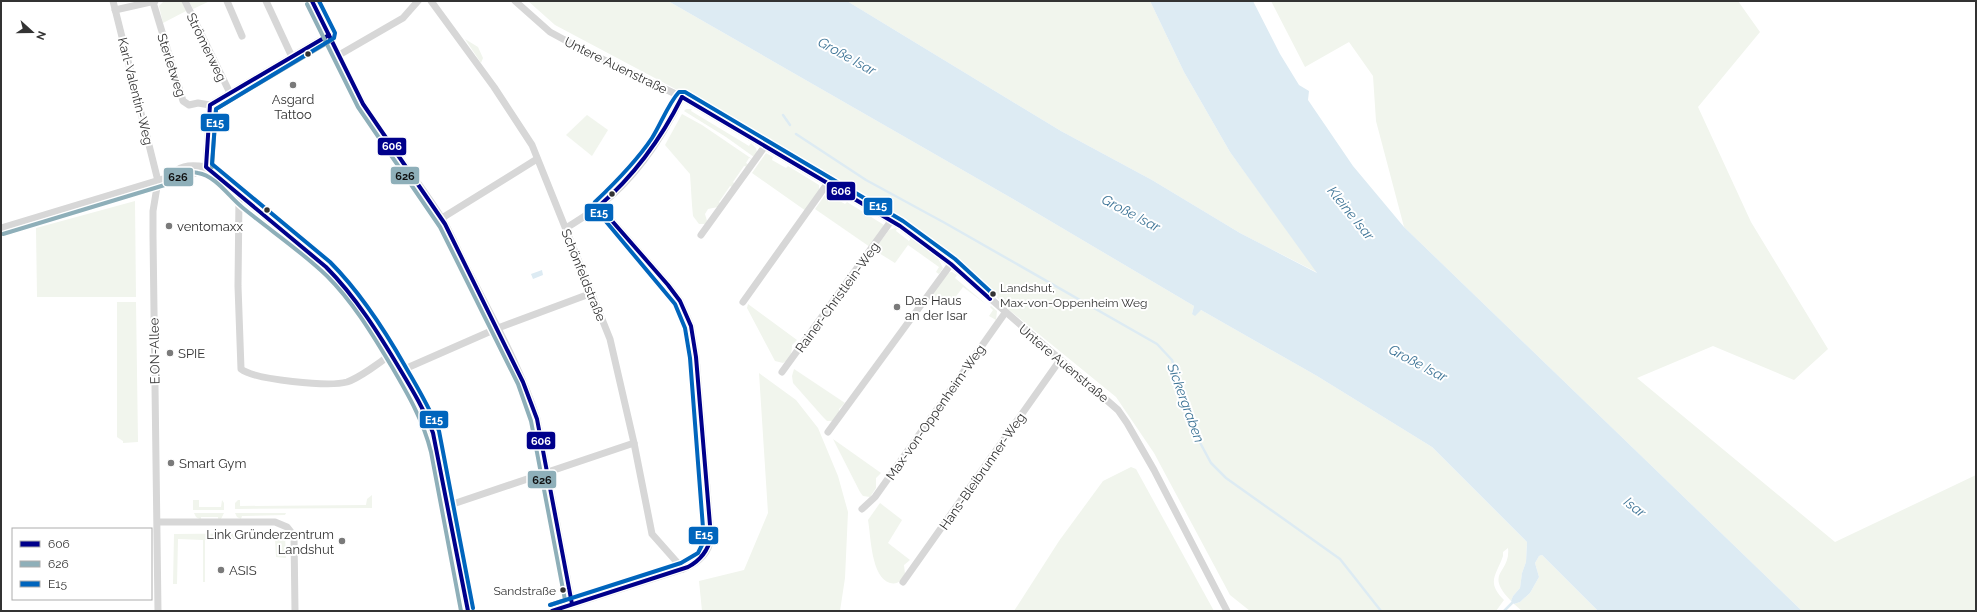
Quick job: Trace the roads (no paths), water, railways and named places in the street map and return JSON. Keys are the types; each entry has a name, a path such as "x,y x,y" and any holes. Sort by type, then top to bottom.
{"street":[{"name":"Karl-Valentin-Weg","path":"113,1 158,181"},
{"path":"115,10 154,1"},
{"name":"Sterletweg","path":"154,1 182,101 189,105 198,103 210,105"},
{"name":"Strömerweg","path":"185,1 230,93"},
{"path":"226,1 242,36"},
{"path":"266,1 292,57"},
{"path":"312,1 363,104 442,218 498,328 532,403 548,472 572,604"},
{"path":"339,55 403,18 418,1"},
{"name":"Schönfeldstraße","path":"431,1 498,93 532,145 610,340 634,443 652,534 683,569"},
{"name":"Untere Auenstraße","path":"514,1 550,32 585,51 682,97 827,184 891,220 951,264 1060,360 1107,399 1128,423 1227,611"},
{"path":"206,167 210,105 329,35"},
{"path":"566,228 599,206 617,191 656,145 682,97"},
{"path":"701,235 765,146"},
{"path":"442,218 537,159"},
{"path":"1,228 166,178 180,179 194,175 206,167"},
{"path":"206,167 239,197 322,264 342,283 356,301 391,354 425,412 433,433 468,611"},
{"name":"E.ON-Allee","path":"158,181 153,211 158,611"},
{"path":"743,302 827,184"},
{"path":"239,197 238,286 241,369 254,375 336,384 349,381 391,354"},
{"path":"552,611 683,569 697,563 710,545 696,356 691,326 680,301 668,285 599,206"},
{"name":"Rainer-Christlein-Weg","path":"782,372 891,220"},
{"path":"828,432 951,264"},
{"path":"400,371 498,328 592,292"},
{"name":"Max-von-Oppenheim-Weg","path":"862,509 875,497 1005,312"},
{"name":"Hans-Bleibrunner-Weg","path":"903,582 1060,360"},
{"path":"447,506 634,443"},
{"path":"158,522 275,522 287,527 294,536 295,611"}],"water":[{"path":"668,1 847,1 1061,131 1152,180 1240,233 1317,273 1230,152 1184,72 1150,1 1253,1 1280,54 1299,85 1309,91 1308,100 1353,166 1404,227 1802,611 1598,611 1542,555 1539,556 1535,563 1539,577 1530,593 1520,602 1514,604 1511,601 1513,596 1520,588 1522,573 1526,562 1527,542 1432,447 1317,376 1201,310 1195,316 1192,314 1194,306 1013,199"},
{"path":"542,270 543,275 533,279 531,274"}],"waterway":[{"path":"783,115 790,125"},
{"name":"Sickergraben","path":"796,134 866,180 945,223 1157,344 1172,360 1197,437 1211,463 1226,478 1340,559 1381,611"},
{"path":"1504,611 1515,600"}],"place":[{"name":"Asgard Tattoo","path":"293,85"},
{"name":"ventomaxx","path":"169,226"},
{"name":"Landshut, Max-von-Oppenheim Weg","path":"993,294"},
{"name":"Das Haus an der Isar","path":"897,307"},
{"name":"SPIE","path":"170,353"},
{"name":"Smart Gym","path":"171,463"},
{"name":"Link Gründerzentrum Landshut","path":"342,541"},
{"name":"ASIS","path":"221,570"},
{"name":"Sandstraße","path":"563,590"}],"water label":[{"name":"Große Isar","path":"847,56"},
{"name":"Große Isar","path":"1131,213"},
{"name":"Kleine Isar","path":"1351,213"},
{"name":"Große Isar","path":"1418,363"},
{"name":"Isar","path":"1635,507"}]}
